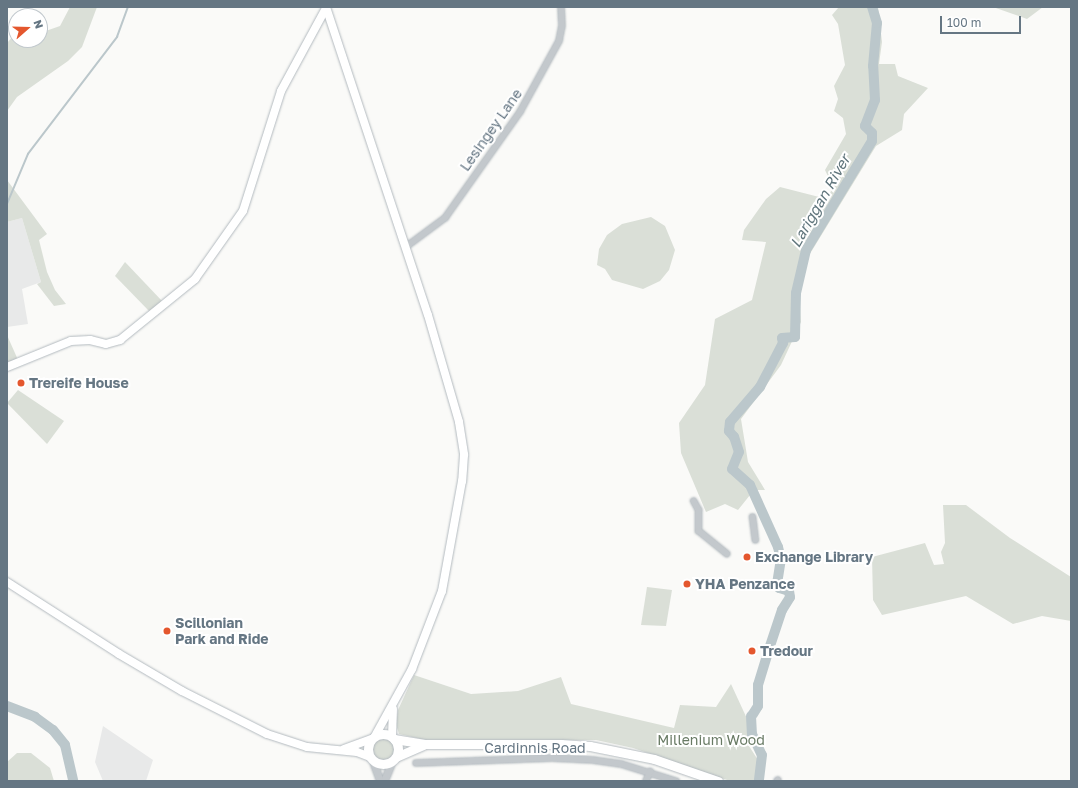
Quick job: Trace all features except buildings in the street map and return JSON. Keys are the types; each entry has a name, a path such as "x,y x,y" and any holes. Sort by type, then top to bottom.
{"highway":[{"path":"425,744 382,764 371,758 367,748 373,737 384,733 393,738 425,744 561,744 590,746 654,759 718,781"},
{"path":"393,738 398,746 394,759"}],"main road":[{"path":"326,8 406,247 447,377 462,434 464,455 462,481 442,591 426,637 393,707 373,737 341,750"},
{"path":"7,368 72,341 90,340 106,344 120,340 196,279 243,211 281,91 326,8"},
{"path":"7,582 119,654 182,691 267,734 307,747 341,750 371,758"},
{"path":"393,707 393,738"}],"street":[{"name":"Lesingey Lane","path":"406,247 445,218 520,112 559,41 561,7"},
{"path":"694,501 699,510 699,531 727,554"},
{"path":"753,517 756,540"},
{"path":"371,758 380,781"},
{"name":"Cardinnis Road","path":"416,763 552,758 593,760 650,772 676,781"},
{"path":"384,781 394,759"},
{"path":"646,781 650,772"}],"shaded area":[{"path":"22,218 41,282 22,289 28,324 7,327 7,222"},
{"path":"103,726 153,760 146,781 103,781 95,762"}],"green space":[{"path":"70,7 97,7 82,47 68,61 17,97 7,111 7,43 8,42 8,48 48,48 48,30 60,26"},
{"path":"839,7 878,7 882,42 879,64 895,64 898,76 928,88 904,114 902,130 876,146 808,257 799,293 801,322 781,365 741,419 748,462 765,490 754,490 738,510 725,504 706,512 681,453 679,423 705,385 715,319 752,300 766,242 742,240 744,230 766,199 780,187 827,199 833,187 825,170 846,134 843,118 834,111 838,99 834,86 845,65 838,24 832,15"},
{"path":"993,7 1043,7 1027,19"},
{"path":"7,180 47,234 39,240 47,272 55,290 66,304 54,306 37,284 41,282 22,218 7,222"},
{"path":"651,217 665,226 675,250 669,270 660,281 643,289 612,280 605,269 597,265 599,249 607,235 622,224"},
{"path":"125,262 163,302 149,311 115,276"},
{"path":"7,335 18,360 7,365"},
{"path":"18,390 64,421 47,444 7,403"},
{"path":"943,505 966,505 1010,538 1071,577 1071,621 1042,616 1013,624 966,596 882,615 873,600 872,557 925,543 934,565 944,564 941,552 945,543"},
{"path":"647,587 672,590 666,626 641,625"},
{"name":"Millenium Wood","path":"414,675 471,694 518,691 561,677 571,704 674,728 680,705 716,707 731,684 749,723 747,743 758,760 757,781 730,781 633,748 596,740 425,740 399,734 396,724 398,710"},
{"path":"383,737 388,738 394,744 394,754 388,760 383,761 378,760 372,754 371,749 372,744 378,738"},
{"path":"17,753 31,753 50,768 54,781 7,781 7,762"}],"waterway":[{"path":"7,204 28,154 117,37 128,7"},
{"name":"Lariggan River","path":"753,714 758,706 758,685 768,652 782,610 790,597 789,591 779,588 777,584 781,559 778,547 750,485 732,469 739,452 734,437 729,431 730,422 760,387 783,343 782,338 795,337 796,293 806,250 872,141 872,133 865,126 875,100 873,66 877,23 872,7"},
{"path":"7,706 35,717 53,730 65,745 73,781"},
{"name":"Lariggan River","path":"751,716 752,734 762,755 759,781"}],"place":[{"name":"Trereife House","path":"21,383"},
{"name":"Exchange Library","path":"747,557"},
{"name":"YHA Penzance","path":"687,584"},
{"name":"Scillonian Park and Ride","path":"167,631"},
{"name":"Tredour","path":"752,651"}]}
